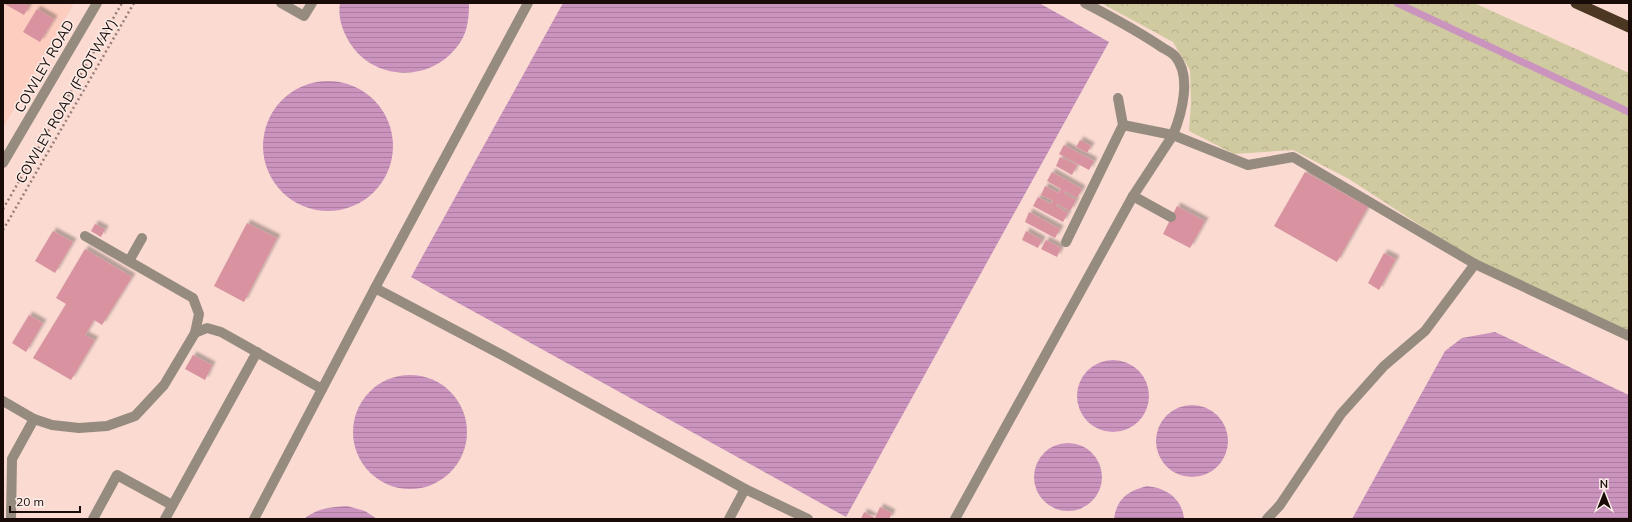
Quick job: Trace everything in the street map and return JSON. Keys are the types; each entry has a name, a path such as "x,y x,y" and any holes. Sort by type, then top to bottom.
{"highway":[{"path":"1576,3 1629,27"}],"street":[{"name":"COWLEY ROAD","path":"3,163 97,3"},
{"path":"281,3 304,16 312,3"},
{"path":"254,519 375,288 528,3"},
{"path":"955,519 1133,196 1174,135 1181,116 1184,101 1183,72 1174,56 1135,30 1085,3"},
{"path":"1066,242 1123,125 1118,98"},
{"path":"1123,125 1174,135 1248,165 1293,157 1475,264 1629,336"},
{"path":"1133,196 1171,217"},
{"path":"3,401 34,419 52,425 79,428 107,426 136,416 164,385 195,333 199,314 193,298 85,236"},
{"path":"128,262 142,238"},
{"path":"1267,519 1280,505 1341,414 1384,366 1425,331 1475,264"},
{"path":"375,288 504,356 745,489 808,519"},
{"path":"195,333 207,328 221,332 322,388"},
{"path":"165,519 257,352"},
{"path":"11,519 12,459 34,419"},
{"path":"93,519 117,475 172,505"},
{"path":"729,519 745,489"}],"path":[{"path":"3,209 122,3"},
{"name":"COWLEY ROAD (FOOTWAY)","path":"3,230 134,3"}],"shaded area":[{"path":"3,3 74,3 3,128"},
{"path":"340,3 469,3 467,28 461,41 449,56 434,66 418,71 401,73 385,70 369,63 356,51 346,36 340,20"},
{"path":"563,3 1039,3 1109,42 846,517 411,277"},
{"path":"328,81 353,86 374,100 388,121 393,146 388,171 374,192 353,206 328,211 303,206 282,192 268,171 263,146 268,121 282,100 303,86"},
{"path":"1495,332 1629,395 1629,519 1352,519 1445,351 1462,338"},
{"path":"1113,360 1133,366 1143,376 1149,396 1143,416 1133,426 1113,432 1093,426 1083,416 1077,396 1083,376 1093,366"},
{"path":"410,375 432,379 450,392 463,410 467,432 463,454 450,472 432,485 410,489 388,485 370,472 357,454 353,432 357,410 370,392 388,379"},
{"path":"1192,405 1212,411 1222,421 1228,441 1222,461 1212,471 1192,477 1172,471 1162,461 1156,441 1162,421 1172,411"},
{"path":"1061,443 1075,443 1087,449 1096,458 1102,470 1100,490 1092,501 1081,509 1075,511 1061,511 1055,509 1044,501 1036,490 1034,484 1034,470 1036,464 1044,453 1055,445"},
{"path":"1147,486 1161,489 1172,495 1180,505 1184,519 1114,519 1118,506 1124,496 1134,490"},
{"path":"347,506 365,511 377,519 304,519 319,510"}],"green space":[{"path":"1101,3 1474,3 1629,73 1629,332 1478,263 1349,179 1293,150 1234,154 1189,131 1191,102 1190,70 1173,42"}],"building":[{"path":"3,3 23,3 29,6 24,15"},
{"path":"37,9 54,19 40,42 23,32"},
{"path":"1080,140 1091,146 1087,153 1076,147"},
{"path":"1064,145 1094,161 1089,170 1059,154"},
{"path":"1060,157 1077,165 1072,175 1056,166"},
{"path":"1052,172 1082,189 1077,198 1065,191 1064,193 1076,200 1070,211 1057,204 1056,206 1068,213 1063,222 1033,206 1038,197 1051,204 1053,201 1041,195 1045,186 1058,193 1061,189 1047,181"},
{"path":"1305,172 1368,207 1337,262 1274,226"},
{"path":"1177,206 1205,221 1190,248 1163,234"},
{"path":"1029,212 1060,229 1055,238 1025,222"},
{"path":"247,223 277,238 244,302 214,286"},
{"path":"95,224 105,229 101,237 91,231"},
{"path":"53,231 73,242 55,273 35,261"},
{"path":"1026,231 1042,240 1038,248 1022,240"},
{"path":"1046,240 1061,248 1057,257 1041,249"},
{"path":"85,249 132,277 102,325 94,320 85,335 95,340 71,380 33,358 66,304 56,298"},
{"path":"1384,253 1396,259 1379,290 1368,283"},
{"path":"29,315 43,323 26,352 12,343"},
{"path":"193,355 212,365 205,380 185,369"},
{"path":"880,507 892,513 889,519 861,519 864,512 875,518"}],"waterway":[{"path":"1397,3 1629,112"}]}
